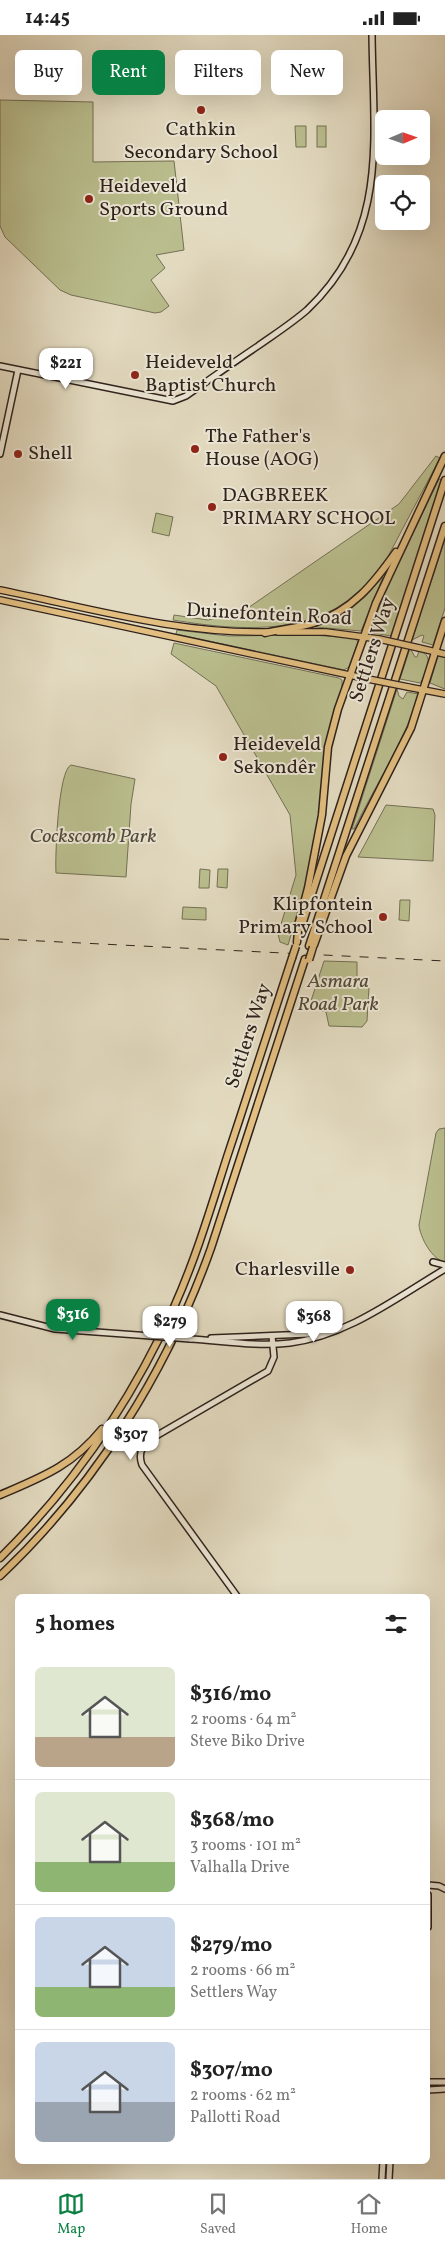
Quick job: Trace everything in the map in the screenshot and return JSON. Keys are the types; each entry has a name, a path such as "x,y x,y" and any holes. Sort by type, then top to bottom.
{"highway":[{"path":"296,944 322,815 328,747 350,675 376,603 445,456"},
{"name":"Settlers Way","path":"0,1558 47,1507 87,1457 127,1397 175,1305 198,1246 445,481"},
{"name":"Settlers Way","path":"0,1576 26,1551 69,1502 113,1443 147,1389 177,1331 208,1256 292,999 311,947 445,526"},
{"path":"265,633 314,623 342,610 377,579 404,540"},
{"path":"311,947 346,856 372,801 406,740 424,690 445,621"},
{"path":"0,1495 55,1471 80,1452 102,1429 154,1347"},
{"path":"0,1581 26,1551"}],"main road":[{"name":"Duinefontein Road","path":"0,590 185,628 229,632 317,632 364,636 445,654"},
{"name":"Duinefontein Road","path":"0,600 445,694"}],"street":[{"path":"0,366 173,401 186,396 308,309 338,275 358,239 365,217 373,174 372,35"},
{"path":"0,454 18,370"},
{"path":"434,1262 445,1265"},
{"path":"200,1339 273,1344 319,1337 344,1329 445,1269"},
{"path":"0,1315 55,1329 190,1339 319,1332 352,1323"},
{"path":"235,1594 145,1469 141,1460 141,1452 145,1444 156,1436 269,1369 274,1359 272,1336"},
{"path":"430,1885 445,1889"},
{"path":"430,2082 445,2082"},
{"path":"430,2090 445,2089"},
{"path":"382,2179 383,2164"},
{"path":"389,2179 390,2164"}],"green space":[{"name":"Heideveld Sports Ground","path":"0,100 93,102 93,162 174,161 184,250 156,255 165,268 151,280 169,306 161,312 155,313 71,295 60,290 5,237 0,226"},
{"path":"295,126 306,126 306,147 296,147"},
{"path":"317,126 326,126 326,147 317,147"},
{"path":"436,456 440,458 383,566 362,589 339,606 315,618 288,625 232,627 173,620 174,615 208,620 245,610 399,504"},
{"path":"439,479 442,480 391,636 373,633 371,629 384,594"},
{"path":"156,513 173,517 169,536 152,532"},
{"path":"445,539 445,608 433,645 422,642 424,636 422,635 412,640"},
{"path":"383,577 361,631 315,627 347,610 367,595"},
{"path":"177,630 228,636 311,635 355,638 358,642 349,667 344,670 176,634"},
{"path":"174,643 342,680 342,691 331,726 318,826 309,874 288,945 280,942 278,934 296,875 290,815 216,686 171,654"},
{"path":"410,648 415,657 417,657 419,651 427,656 427,670 420,683 400,679"},
{"path":"438,656 445,657 445,689 430,683"},
{"path":"397,689 399,696 403,699 407,692 419,694 398,746 354,829 352,829"},
{"name":"Cockscomb Park","path":"71,765 135,779 131,804 126,877 56,873 60,797 67,770"},
{"path":"386,805 433,809 435,815 433,861 358,857"},
{"path":"200,869 210,870 209,888 199,888"},
{"path":"218,869 228,869 227,888 217,887"},
{"path":"400,900 410,900 409,921 399,920"},
{"path":"183,907 206,908 206,920 182,919"},
{"name":"Asmara Road Park","path":"324,961 357,962 357,980 369,988 367,1021 362,1027 329,1026 326,1012 309,1007"},
{"path":"445,1128 445,1262 431,1253 422,1236 419,1225 436,1133 439,1129"}],"railway":[{"path":"0,939 445,961"}],"place":[{"name":"Cathkin Secondary School","path":"201,110"},
{"name":"Heideveld Sports Ground","path":"89,199"},
{"name":"Heideveld Baptist Church","path":"135,375"},
{"name":"The Father's House (AOG)","path":"195,449"},
{"name":"Shell","path":"18,454"},
{"name":"DAGBREEK PRIMARY SCHOOL","path":"212,507"},
{"name":"Heideveld Sekondêr","path":"223,757"},
{"name":"Klipfontein Primary School","path":"383,917"},
{"name":"Charlesville","path":"350,1270"}]}
